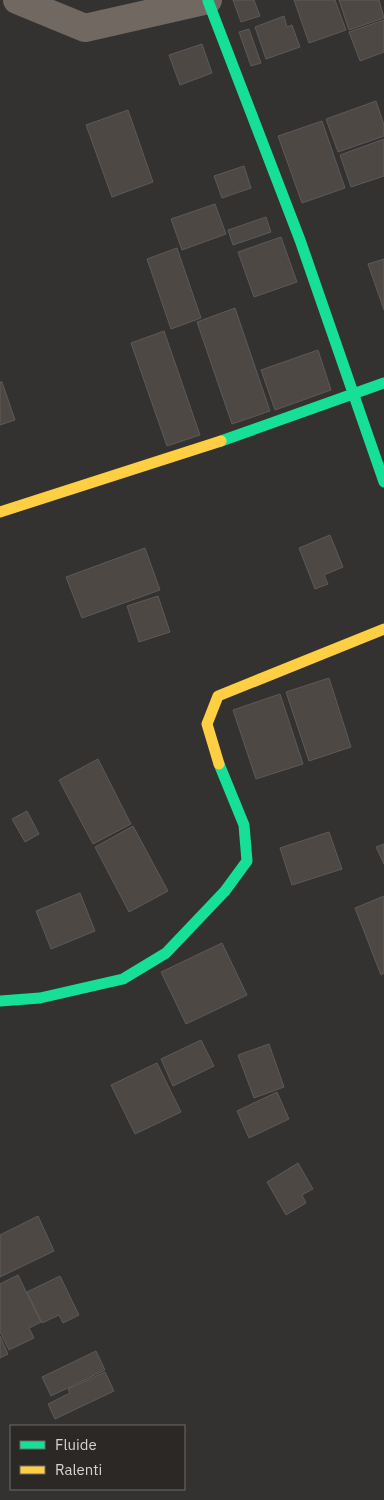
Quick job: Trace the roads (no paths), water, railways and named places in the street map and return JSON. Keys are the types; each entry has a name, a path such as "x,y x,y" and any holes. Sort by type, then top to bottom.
{"street":[{"path":"17,0 86,28 208,1 266,146 355,394 384,482"},
{"path":"0,512 169,459 384,383"},
{"path":"0,1001 40,998 123,979 166,953 225,891 247,861 244,825 215,755 207,724 218,696 384,629"}]}
